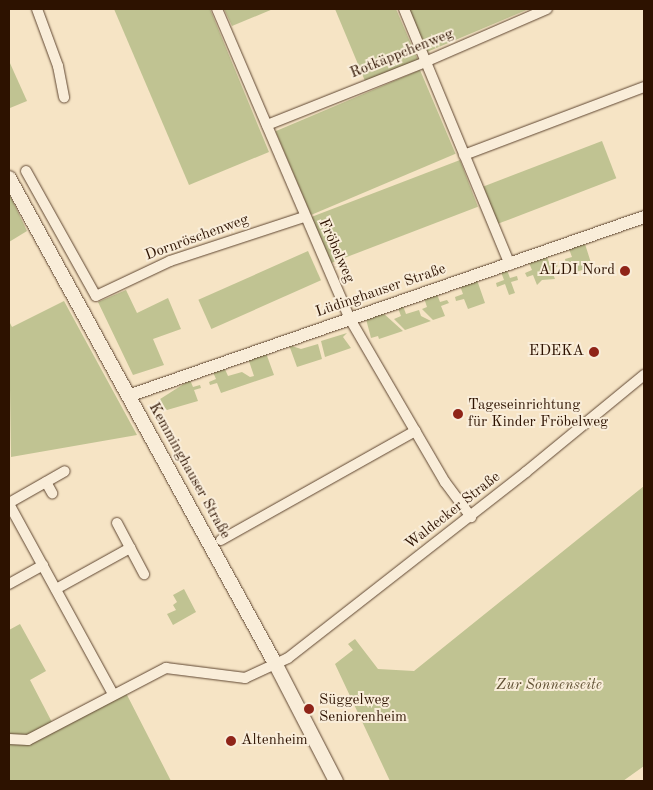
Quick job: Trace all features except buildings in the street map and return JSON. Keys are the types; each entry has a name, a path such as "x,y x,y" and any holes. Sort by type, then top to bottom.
{"main road":[{"name":"Kemminghauser Straße","path":"9,178 276,665 336,781"}],"street":[{"path":"37,9 58,66 64,98"},
{"name":"Fröbelweg","path":"217,9 304,217 350,319 448,486 471,516"},
{"path":"404,9 510,265"},
{"name":"Rotkäppchenweg","path":"267,125 425,62 547,9"},
{"path":"464,154 644,87"},
{"name":"Dornröschenweg","path":"26,171 96,296 170,260 304,217"},
{"name":"Lüdinghauser Straße","path":"128,396 644,217"},
{"name":"Waldecker Straße","path":"9,739 28,740 166,668 239,678 261,673 276,665 471,516 644,375"},
{"path":"221,540 416,431"},
{"path":"66,471 9,504 113,694"},
{"path":"46,482 52,493"},
{"path":"117,523 144,574"},
{"path":"56,589 130,548"},
{"path":"9,584 42,565"}],"green space":[{"path":"114,9 210,9 269,152 189,185"},
{"path":"224,9 273,9 232,26"},
{"path":"335,9 396,9 418,60 365,81"},
{"path":"409,9 529,9 427,52"},
{"path":"9,61 27,101 10,108 9,106"},
{"path":"420,70 456,154 311,215 275,131"},
{"path":"602,141 616,178 498,224 483,187"},
{"path":"460,160 478,207 329,264 311,217"},
{"path":"9,193 27,231 9,242"},
{"path":"585,244 592,266 577,272 573,261 566,264 565,259 572,257 569,249"},
{"path":"308,251 321,280 211,329 198,300"},
{"path":"547,257 550,265 557,262 558,266 551,269 555,279 542,280 537,285 533,275 527,277 525,273 532,270 529,263"},
{"path":"507,270 510,278 517,276 518,280 511,282 515,293 509,295 505,284 497,287 496,283 504,280 501,272"},
{"path":"477,280 485,303 468,309 464,299 456,301 455,297 463,294 460,286"},
{"path":"126,290 137,313 168,298 181,329 153,339 164,365 133,375 98,302"},
{"path":"437,294 440,302 447,300 449,303 441,306 445,316 433,320 422,309 427,307 424,298"},
{"path":"64,301 137,435 11,457 9,321 12,327"},
{"path":"403,306 406,314 419,310 421,316 431,321 405,330 394,319 401,316 398,308"},
{"path":"383,313 403,331 379,339 378,336 371,338 366,319"},
{"path":"347,333 343,337 351,348 325,357 321,341"},
{"path":"318,344 322,359 297,367 289,345 301,349"},
{"path":"266,353 274,375 221,393 217,383 210,385 209,382 216,379 212,370 224,367 228,376 242,372 250,377 254,376 249,361 245,360"},
{"path":"190,380 193,387 200,385 201,388 194,390 198,401 167,410 157,401"},
{"name":"Zur Sonnenseite","path":"644,486 644,766 623,781 390,781 335,664 353,650 348,644 355,639 378,669 414,671"},
{"path":"184,589 196,612 173,625 167,614 176,610 173,605 177,602 173,595"},
{"path":"20,624 46,671 30,680 55,728 126,693 171,781 9,781 9,630"}],"place":[{"name":"ALDI Nord","path":"625,271"},
{"name":"EDEKA","path":"594,352"},
{"name":"Tageseinrichtung für Kinder Fröbelweg","path":"458,414"},
{"name":"Süggelweg Seniorenheim","path":"309,709"},
{"name":"Altenheim","path":"231,741"}]}
